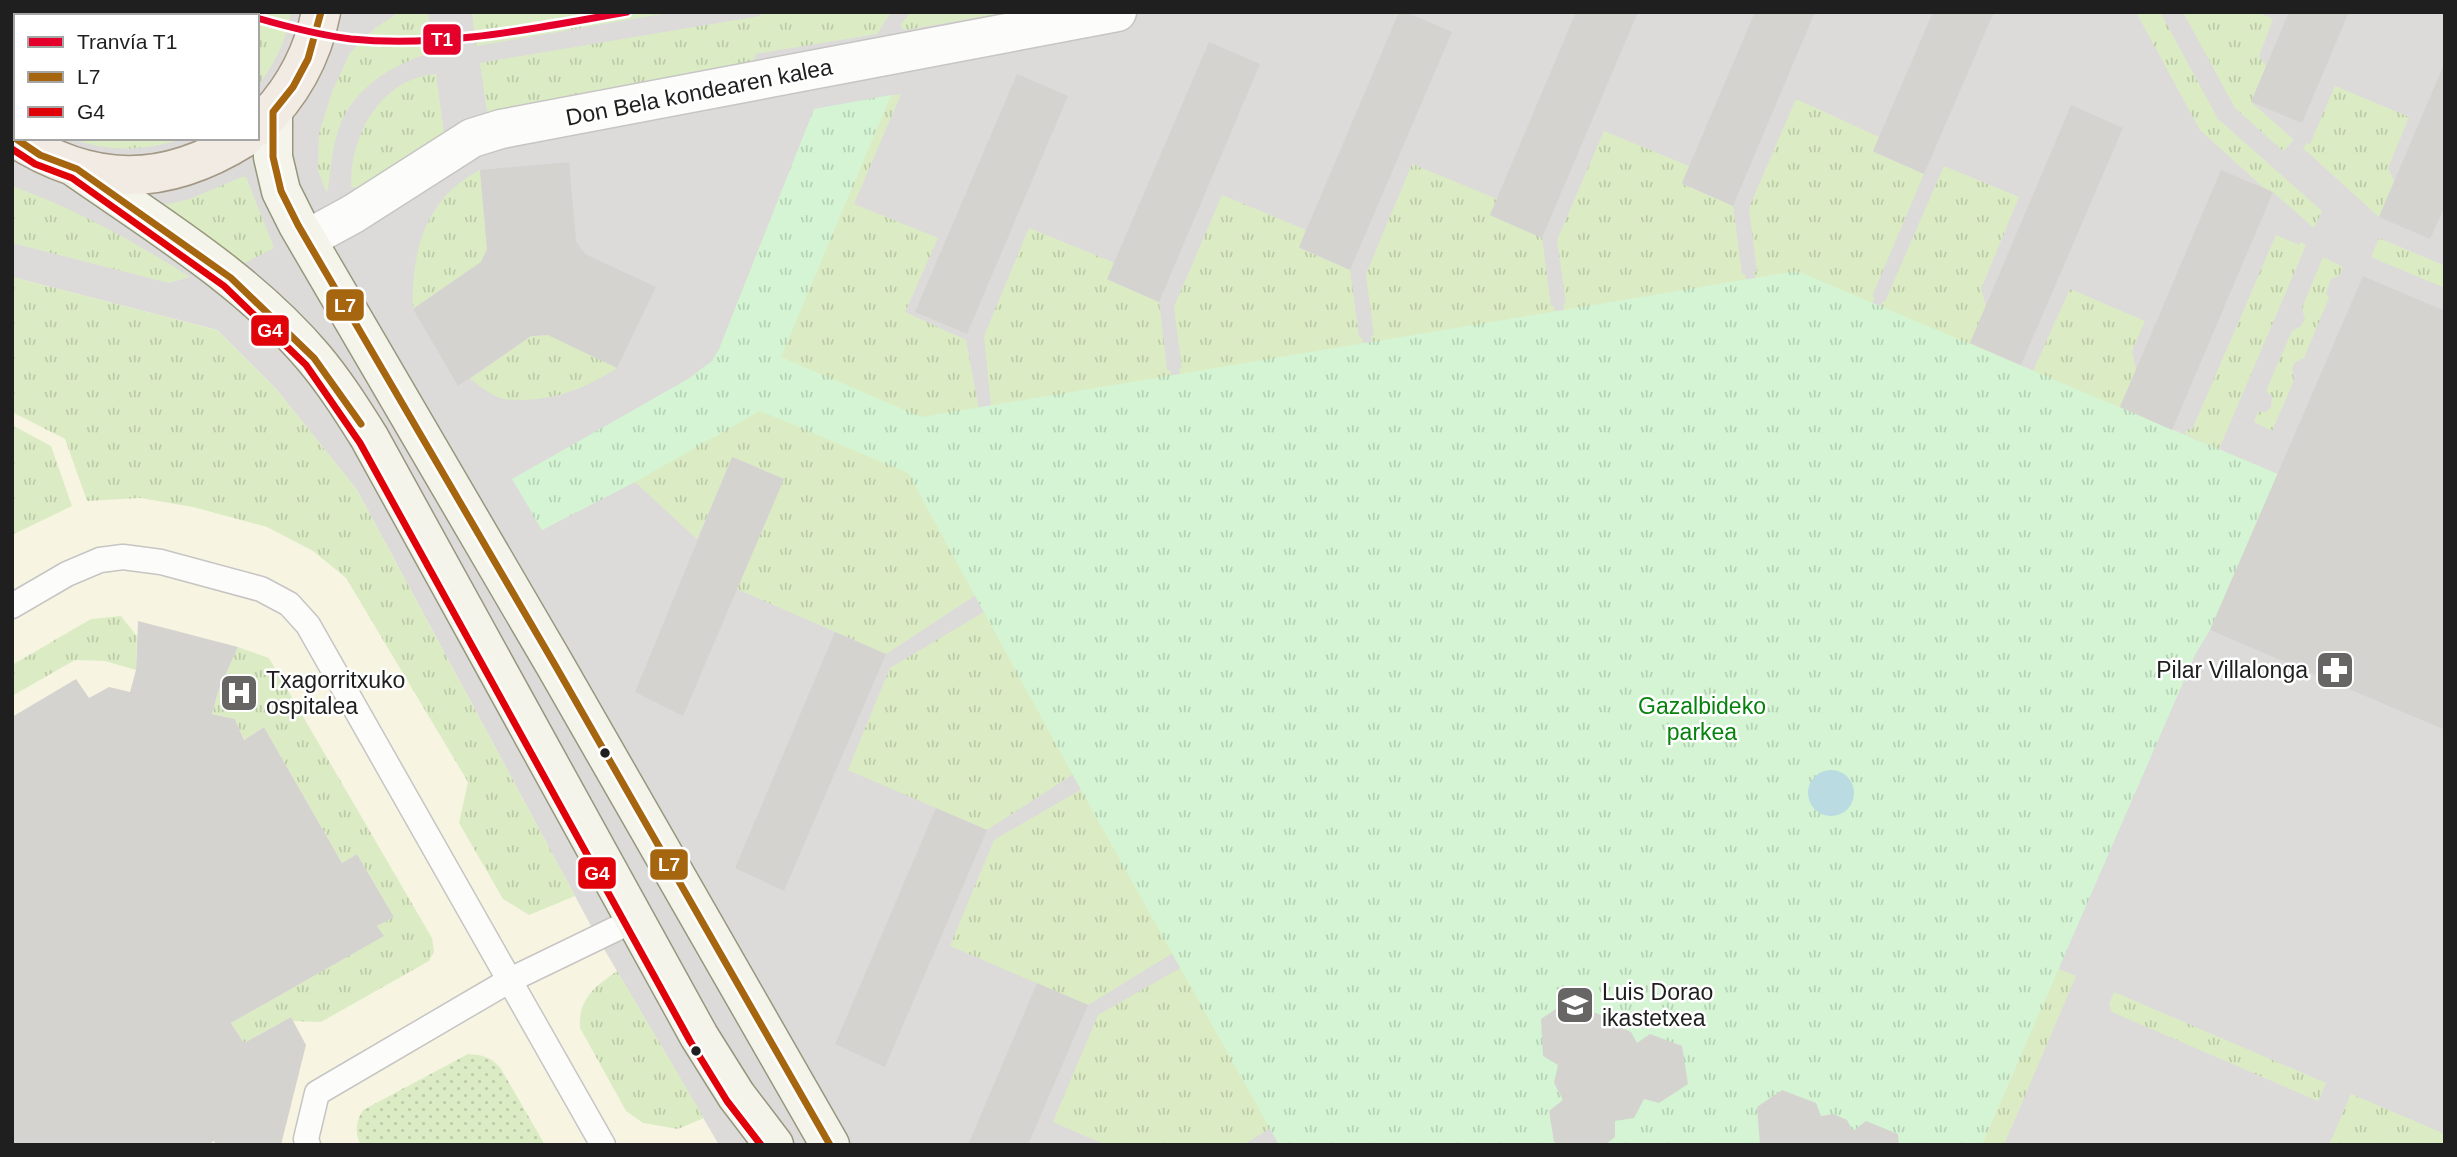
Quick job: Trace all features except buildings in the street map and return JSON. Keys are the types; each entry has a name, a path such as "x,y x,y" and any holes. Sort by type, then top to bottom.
{"main road":[{"path":"308,58 321,12"},
{"path":"348,12 321,35 293,87 265,120 281,191 830,1145"},
{"path":"18,140 40,155 77,169 113,176 172,171 217,155 241,140"},
{"path":"77,169 231,278 314,358 344,398 376,449 699,1036 769,1143"}],"street":[{"name":"Don Bela kondearen kalea","path":"307,239 353,214 472,138 501,129 1117,12"}],"lane":[{"path":"12,606 67,573 100,560 123,557 161,562 261,589 289,604 308,625 603,1145"},
{"path":"308,1145 306,1139 317,1093 510,980 634,920"}],"shaded area":[{"path":"12,12 2445,12 2445,1145 12,1145"},
{"name":"Txagorritxuko ospitalea","path":"12,277 217,330 276,389 357,490 597,937 719,1145 12,1145"}],"green space":[{"path":"12,12 291,12 279,52 259,84 259,14 14,14 14,102"},
{"path":"82,12 189,12 189,14"},
{"path":"428,12 433,52 388,72 374,81 351,104 335,141 327,193 318,171 319,134 332,92 350,53 374,29 398,13"},
{"path":"472,12 674,12 476,46"},
{"path":"760,12 891,12 877,34 755,54 755,58 731,79 488,118 480,63 760,16"},
{"path":"911,12 1010,12 905,30 901,24"},
{"path":"2136,12 2160,12 2218,119 2322,211 2314,228 2273,192 2264,188 2200,130"},
{"path":"2183,12 2257,12 2273,19 2259,56 2266,66 2251,102 2294,140 2283,151 2235,108"},
{"path":"436,74 444,133 442,145 363,189 351,187 356,148 372,113 384,98 399,86 416,78"},
{"path":"2335,86 2409,117 2388,168 2394,181 2379,217 2303,148 2307,143 2310,144"},
{"path":"901,94 854,204 938,238 905,312 966,340 982,426 918,436 757,366 869,99"},
{"name":"Gazalbideko parkea","path":"891,95 781,357 921,417 1797,271 2278,474 2210,630 2196,653 1982,1145 1279,1145 908,473 760,411 635,482 542,530 512,479 688,379 712,361 814,109"},
{"path":"1796,99 1879,137 1873,152 1924,174 1872,296 1875,298 1872,303 1759,296 1754,272 1757,272 1749,208"},
{"path":"1604,131 1689,166 1682,184 1733,206 1742,274 1745,274 1746,280 1564,310 1563,304 1566,303 1557,240"},
{"path":"77,140 177,140 142,148 113,148"},
{"path":"1412,164 1497,199 1490,215 1542,238 1551,306 1554,306 1555,312 1372,343 1371,336 1374,336 1366,274"},
{"path":"1944,166 2019,197 1981,289 1986,306 1970,343 2023,367 1880,307 1883,301 1885,302"},
{"path":"480,170 487,249 481,262 413,309 415,267 425,229 446,196"},
{"path":"246,177 274,248 243,264 163,208 164,205 190,199"},
{"path":"12,186 104,227 190,277 169,283 12,243"},
{"path":"1222,195 1306,230 1299,248 1350,270 1359,337 1362,338 1363,344 1180,375 1179,369 1182,368 1174,307"},
{"path":"1029,228 1115,263 1108,280 1159,302 1167,370 1170,370 1171,376 993,424 984,336"},
{"path":"2276,235 2299,245 2301,242 2306,245 2219,449 2185,434 2187,429 2192,430"},
{"path":"2379,238 2445,266 2445,288 2371,257"},
{"path":"2323,257 2343,267 2339,276 2331,279 2326,293 2329,298 2304,358 2295,362 2292,369 2294,380 2272,431 2254,422 2258,412 2266,412 2271,407 2272,396 2266,391 2292,331 2301,326 2305,319 2302,308"},
{"path":"12,277 217,330 276,389 357,490 575,896 529,915 503,899 459,823 468,782 346,578 313,551 267,527 193,507 140,498 87,501 65,439 12,412"},
{"path":"2070,289 2145,321 2132,351 2136,370 2120,407 2175,431 2033,371"},
{"path":"548,335 617,368 570,392 533,399 500,398 470,379 531,336"},
{"path":"758,388 921,457 988,587 886,654 737,589 784,479 733,457 697,539 635,482 542,530 531,513"},
{"path":"12,425 51,446 72,506 12,535"},
{"path":"999,603 1087,765 987,830 848,770 890,668"},
{"path":"121,616 137,636 136,670 105,661 75,660 12,696 12,665 91,619"},
{"path":"238,647 269,658 432,938 434,951 429,961 321,1022 293,1021 291,1017 244,1043 231,1023 383,936 377,926 394,917 357,854 342,863 264,727 244,740 235,719 212,714 218,692"},
{"path":"1096,781 1187,942 1088,1005 950,946 994,840"},
{"path":"1196,959 1288,1117 1243,1145 1106,1145 1053,1122 1098,1015"},
{"path":"2040,961 2076,976 2004,1145 1962,1145"},
{"path":"617,971 704,1118 678,1129 643,1123 626,1111 580,1028 585,1001 601,983"},
{"path":"2114,992 2326,1083 2318,1101 2112,1012 2109,1005"},
{"path":"468,1054 487,1057 501,1069 545,1145 361,1145 357,1127 363,1110"},
{"path":"2351,1094 2445,1134 2445,1145 2329,1145"}],"water":[{"path":"1831,770 1847,777 1854,793 1847,809 1831,816 1815,809 1808,793 1815,777"}],"tram line":[{"name":"T1","path":"259,19 351,39 420,41 489,35 627,12"}],"transit line":[{"name":"L7","path":"321,12 308,59 293,87 273,112 273,157 281,191 298,225 555,665 830,1145"},
{"name":"L7","path":"18,140 40,155 77,169 231,278 314,358 361,424"},
{"name":"G4","path":"12,149 35,164 72,178 224,286 306,365 360,443 690,1041 727,1101 761,1145"}],"place":[{"name":"Pilar Villalonga","path":"2335,670"},
{"name":"Txagorritxuko ospitalea","path":"239,693"},
{"name":"Luis Dorao ikastetxea","path":"1575,1005"}]}
